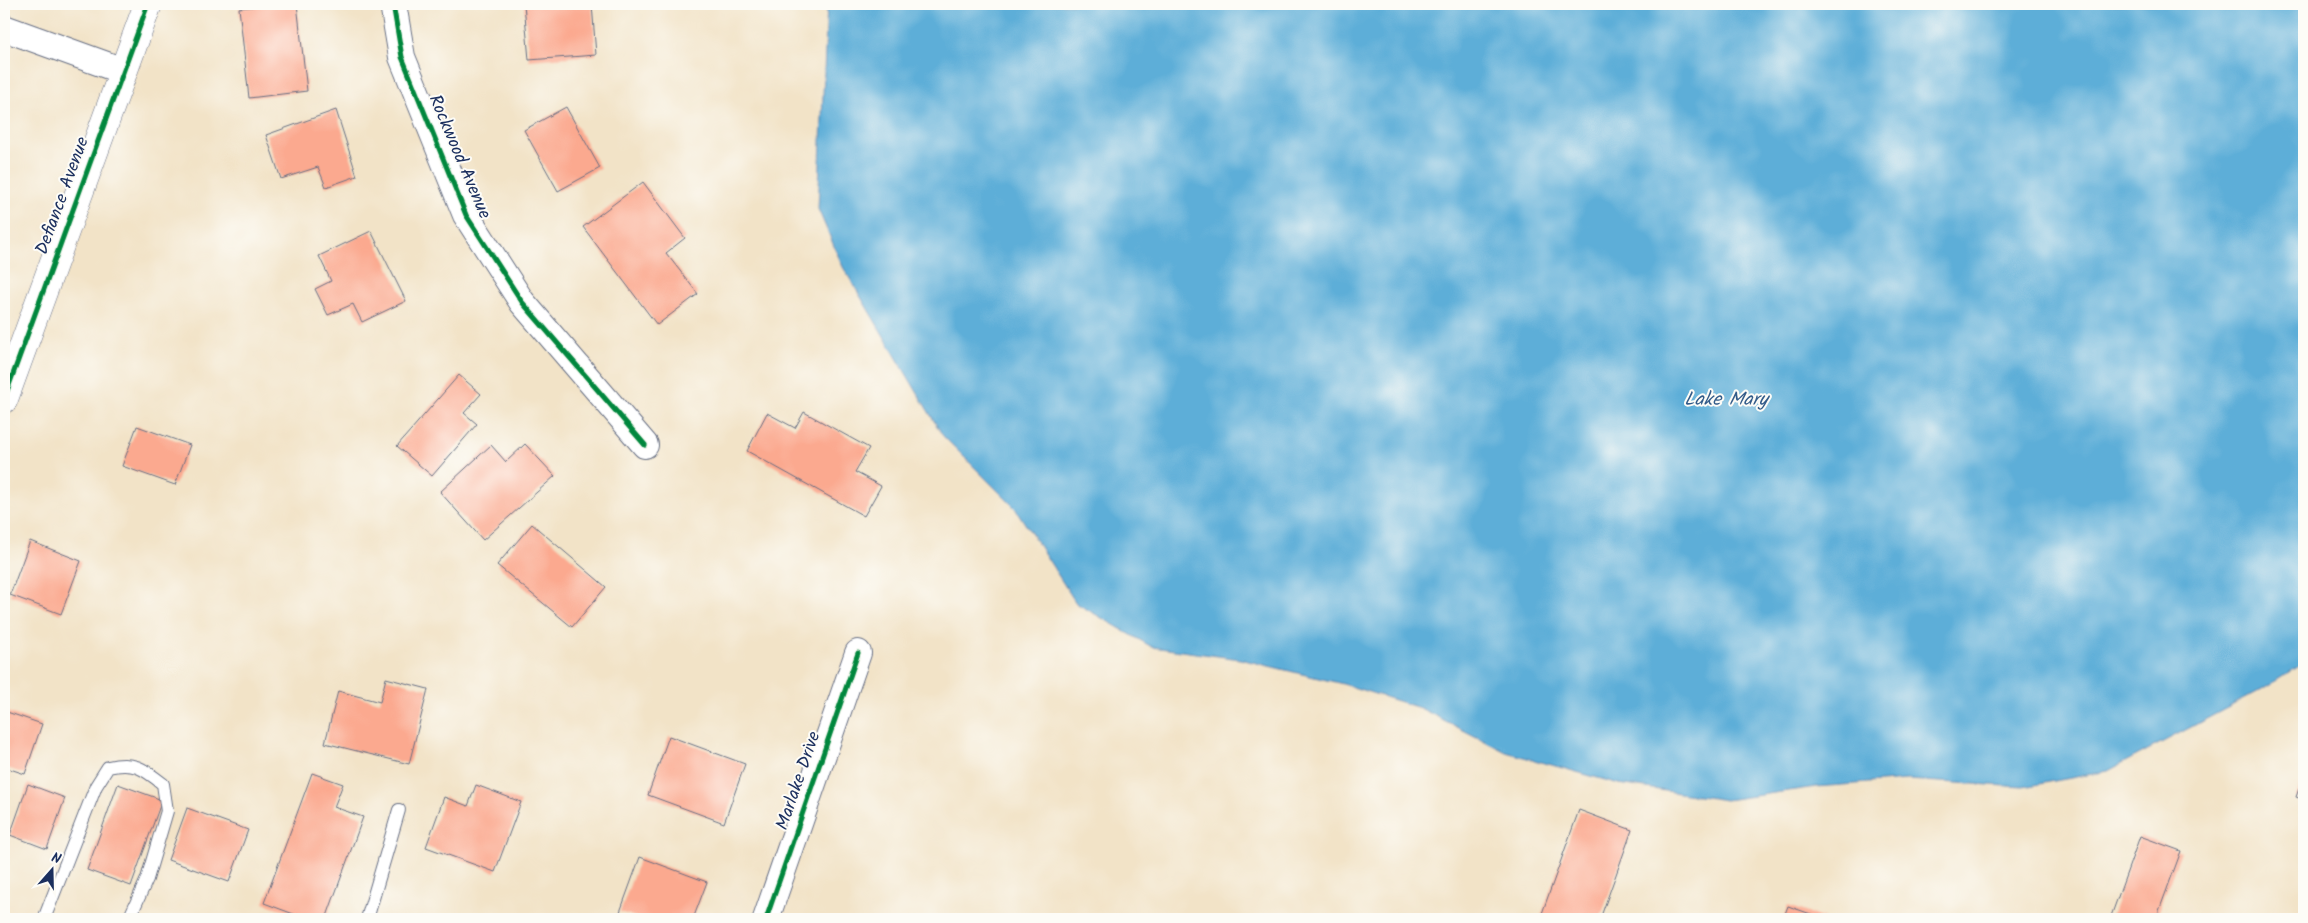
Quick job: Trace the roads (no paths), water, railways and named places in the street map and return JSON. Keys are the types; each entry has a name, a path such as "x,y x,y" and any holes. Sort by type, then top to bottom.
{"street":[{"name":"Defiance Avenue","path":"4,399 148,4"},
{"name":"Rockwood Avenue","path":"393,4 402,57 466,215 522,302 645,445"},
{"path":"4,28 124,70"},
{"name":"Marlake Drive","path":"766,919 858,653"}],"lane":[{"path":"44,919 96,786 108,767 125,763 147,771 163,784 167,811 147,879 129,919"},
{"path":"367,919 399,810"}],"water":[{"name":"Lake Mary","path":"827,4 2304,4 2304,663 2263,689 2108,771 2023,787 1907,780 1816,787 1726,800 1619,784 1506,752 1420,708 1343,684 1240,659 1152,647 1076,603 1015,508 943,436 843,267 818,209"}]}
